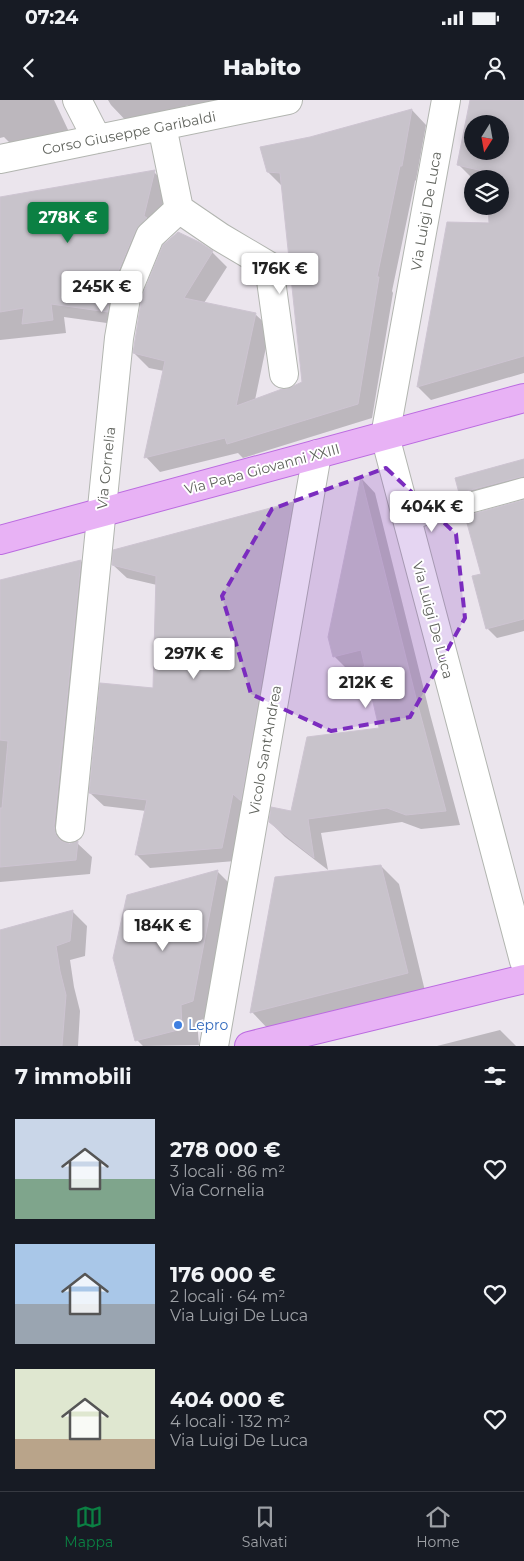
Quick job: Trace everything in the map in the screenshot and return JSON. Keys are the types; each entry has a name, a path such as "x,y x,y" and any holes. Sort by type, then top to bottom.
{"main road":[{"name":"Via Papa Giovanni XXIII","path":"0,540 524,398"},
{"path":"249,1046 524,979"}],"street":[{"path":"77,100 97,140"},
{"name":"Corso Giuseppe Garibaldi","path":"0,159 288,100"},
{"name":"Via Luigi De Luca","path":"446,100 384,436 524,961"},
{"path":"162,126 178,209 269,266 284,374"},
{"name":"Via Cornelia","path":"70,828 119,338 127,292 150,236 178,209"},
{"name":"Vicolo Sant'Andrea","path":"214,1046 317,454"}],"lane":[{"path":"406,520 524,488"}],"highlighted area":[{"path":"386,468 456,534 465,618 410,717 331,731 251,694 222,596 272,509"}],"building":[{"path":"470,100 524,100 524,356 417,387 447,222 489,223 489,215 509,215 509,170 478,170 457,165 464,130 464,160 509,160 509,115 467,115"},
{"path":"412,109 402,166 400,166 377,277 379,277 358,404 227,444 225,438 144,458 165,361 133,353 142,296 163,245 178,232 213,251 184,298 256,313 236,406 302,382 280,173 267,172 260,147 310,137"},
{"path":"155,170 144,216 147,218 136,230 112,286 108,312 51,304 53,320 22,324 24,308 0,312 0,197"},
{"path":"524,459 524,476 459,493 455,478"},
{"path":"361,477 446,811 406,815 387,808 308,819 314,858 269,822 271,807 291,811 307,737 379,728 361,650 333,657 328,637"},
{"path":"524,500 524,619 486,629 472,576 481,574 465,516"},
{"path":"293,502 241,801 233,794 222,848 135,855 147,800 89,793 100,683 153,688 156,576 112,565 113,550"},
{"path":"81,560 54,826 56,835 61,841 69,844 78,841 76,860 0,867 0,808 2,808 8,741 0,740 0,580"},
{"path":"381,865 408,973 250,1013 275,877"},
{"path":"218,870 193,1001 181,1005 182,1029 135,1041 113,958 127,895"},
{"path":"73,910 70,941 56,946 66,995 62,1046 0,1046 0,930"}],"place":[{"name":"Lepro","path":"178,1025"}]}
